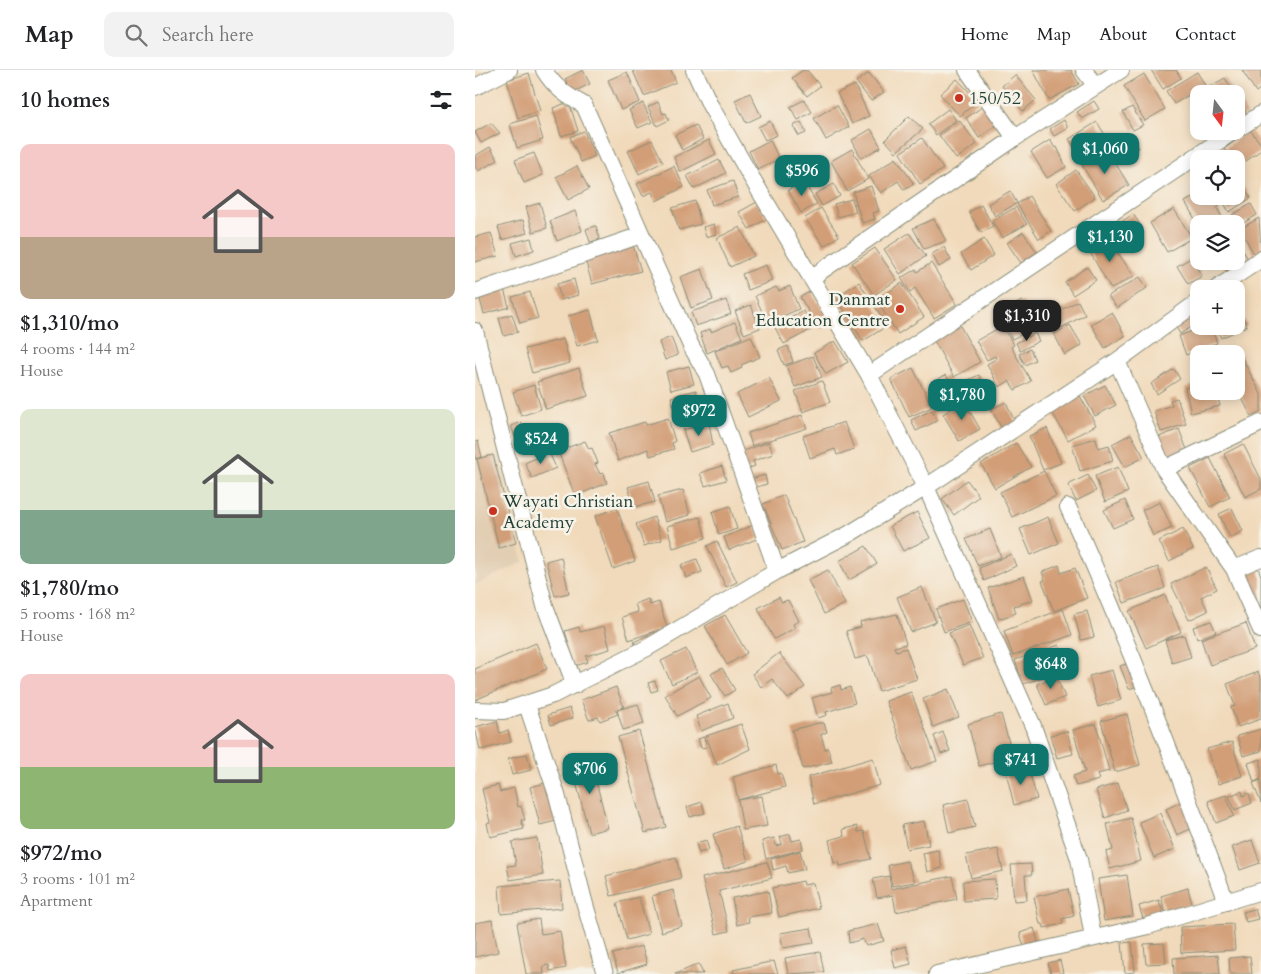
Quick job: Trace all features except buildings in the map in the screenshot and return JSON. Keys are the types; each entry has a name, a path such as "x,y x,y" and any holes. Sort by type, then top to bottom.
{"street":[{"path":"475,87 509,70"},
{"path":"544,70 552,83 566,96 584,105 691,346 707,374 777,571"},
{"path":"694,70 710,105 742,162 869,375 926,487 1033,726 1079,859 1093,938"},
{"path":"967,70 1015,138"},
{"path":"1084,70 1095,85"},
{"path":"811,278 1015,138 1121,70"},
{"path":"1245,124 1261,114"},
{"path":"869,375 1222,140"},
{"path":"475,292 641,235"},
{"path":"1230,280 1261,259"},
{"path":"475,710 504,711 527,705 575,685 647,648 777,571 849,534 926,487 1117,361 1190,308"},
{"path":"475,330 545,606 575,685"},
{"path":"1117,361 1164,469 1234,569 1261,630"},
{"path":"1164,469 1261,423"},
{"path":"1068,507 1103,585 1169,744 1226,902"},
{"path":"1234,569 1261,558"},
{"path":"527,705 557,795 583,901 605,974"},
{"path":"937,974 1148,926 1261,891"}],"shaded area":[{"name":"Wayati Christian Academy","path":"498,454 523,562 475,585 475,460"}],"place":[{"name":"150/52","path":"959,98"},
{"name":"Danmat Education Centre","path":"900,309"},
{"name":"Wayati Christian Academy","path":"493,511"}]}
